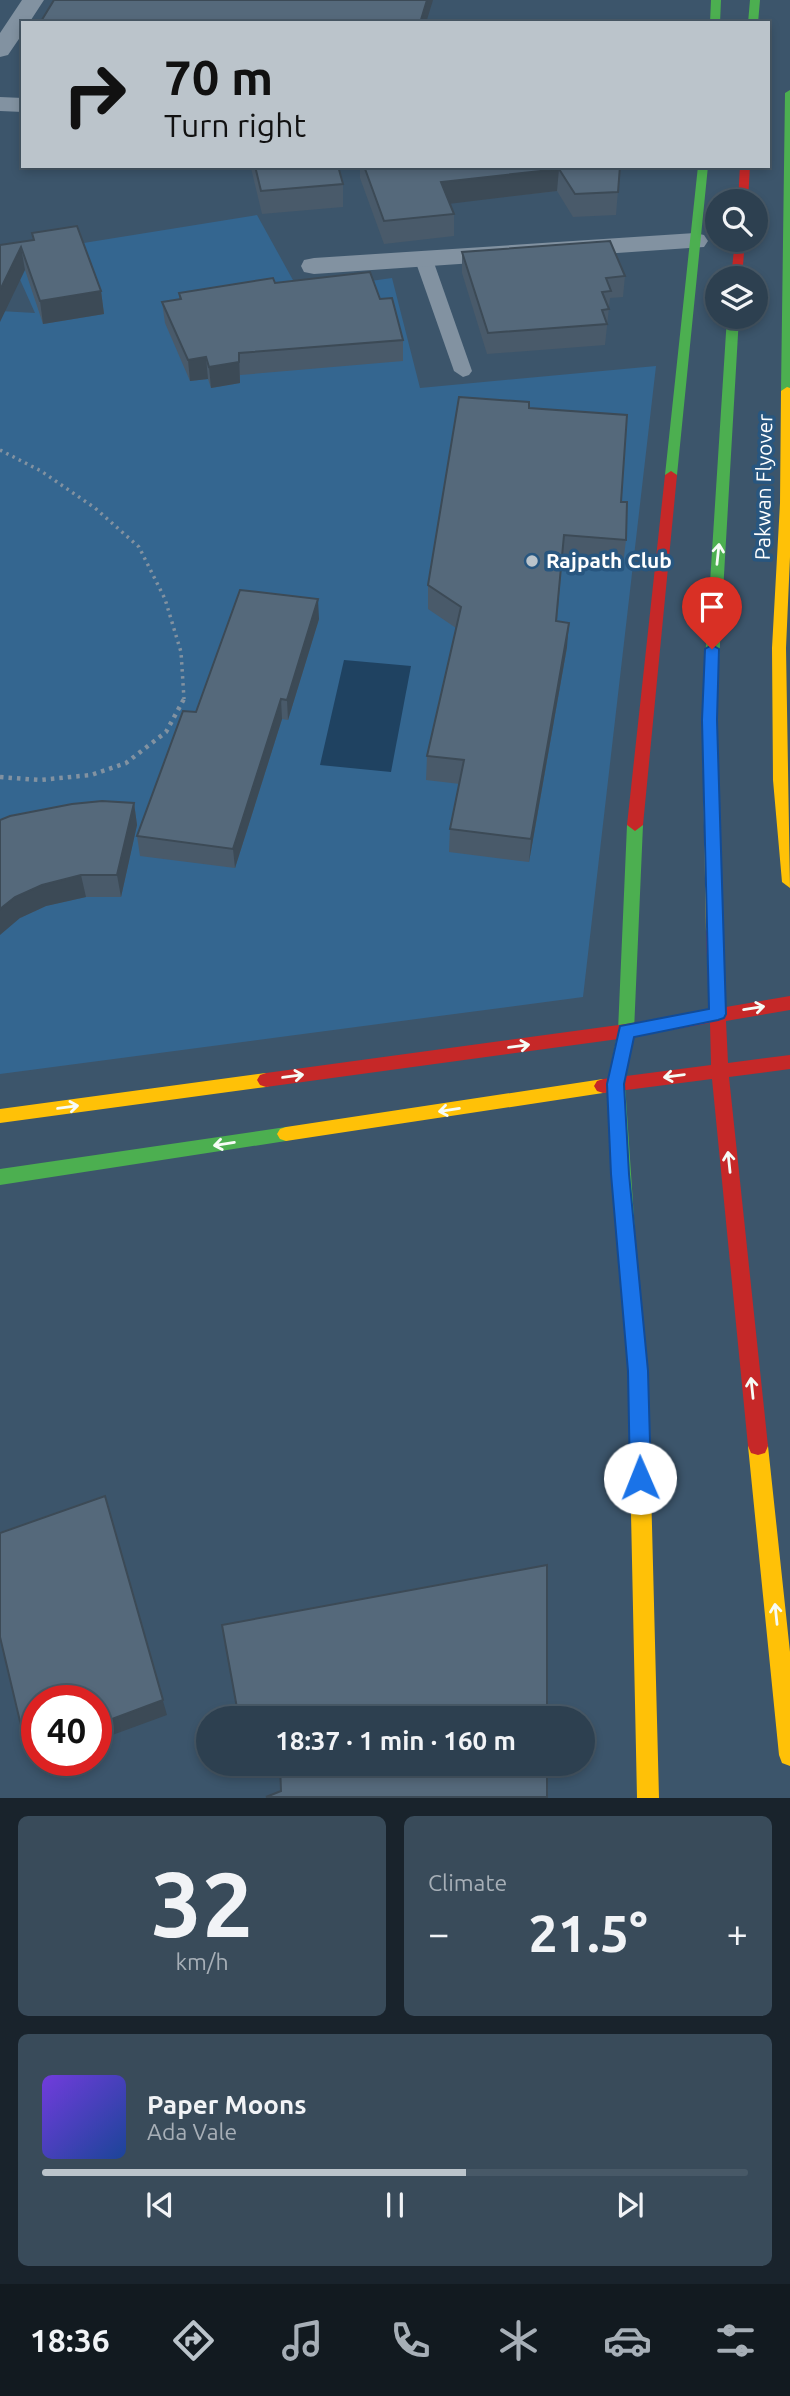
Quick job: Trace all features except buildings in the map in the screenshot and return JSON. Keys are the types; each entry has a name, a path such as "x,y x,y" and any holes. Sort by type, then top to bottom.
{"main road":[{"path":"715,21 716,0"},
{"path":"753,21 755,0"},
{"name":"Pakwan Flyover","path":"790,93 786,503 779,648 780,767 790,882"},
{"path":"648,1797 638,1371 620,1174 616,1084 626,1031 636,805 703,168"},
{"path":"744,189 745,168"},
{"path":"732,329 715,579 709,720 720,1070 790,1755"},
{"path":"0,1116 626,1031 790,1003"},
{"path":"0,1177 616,1084 790,1062"}],"street":[{"path":"0,50 33,0"},
{"path":"0,104 21,105"},
{"path":"314,266 695,241"}],"lane":[{"path":"424,260 463,371"}],"path":[{"path":"0,450 41,471 94,508 139,547 165,599 181,653 185,696 166,732 126,763 92,775 40,780 0,776"}],"shaded area":[{"path":"257,215 299,291 392,278 420,388 656,366 583,997 0,1074 0,311 35,313 9,255"},
{"path":"344,660 411,666 391,772 320,765"}],"traffic: fast":[{"path":"715,21 716,0"},
{"path":"753,21 755,0"},
{"path":"787,391 790,93"},
{"path":"671,475 703,168"},
{"path":"712,661 732,329"},
{"path":"628,1263 616,1084 626,1031 635,825"},
{"path":"0,1177 286,1134"}],"traffic: slow":[{"path":"787,391 786,503 779,648 780,780 790,882"},
{"path":"712,661 709,720 714,931"},
{"path":"0,1116 266,1080"},
{"path":"286,1134 603,1086"},
{"path":"628,1263 638,1371 648,1798"},
{"path":"758,1446 790,1755"}],"traffic: jam":[{"path":"744,189 745,168"},
{"path":"738,266 739,252"},
{"path":"635,825 671,475"},
{"path":"714,931 720,1070 758,1446"},
{"path":"266,1080 626,1031 790,1003"},
{"path":"603,1086 790,1062"}],"place":[{"name":"Rajpath Club","path":"532,561"}],"route":[{"path":"640,1478 638,1371 620,1174 616,1084 626,1031 718,1014 709,720 712,649"}]}
